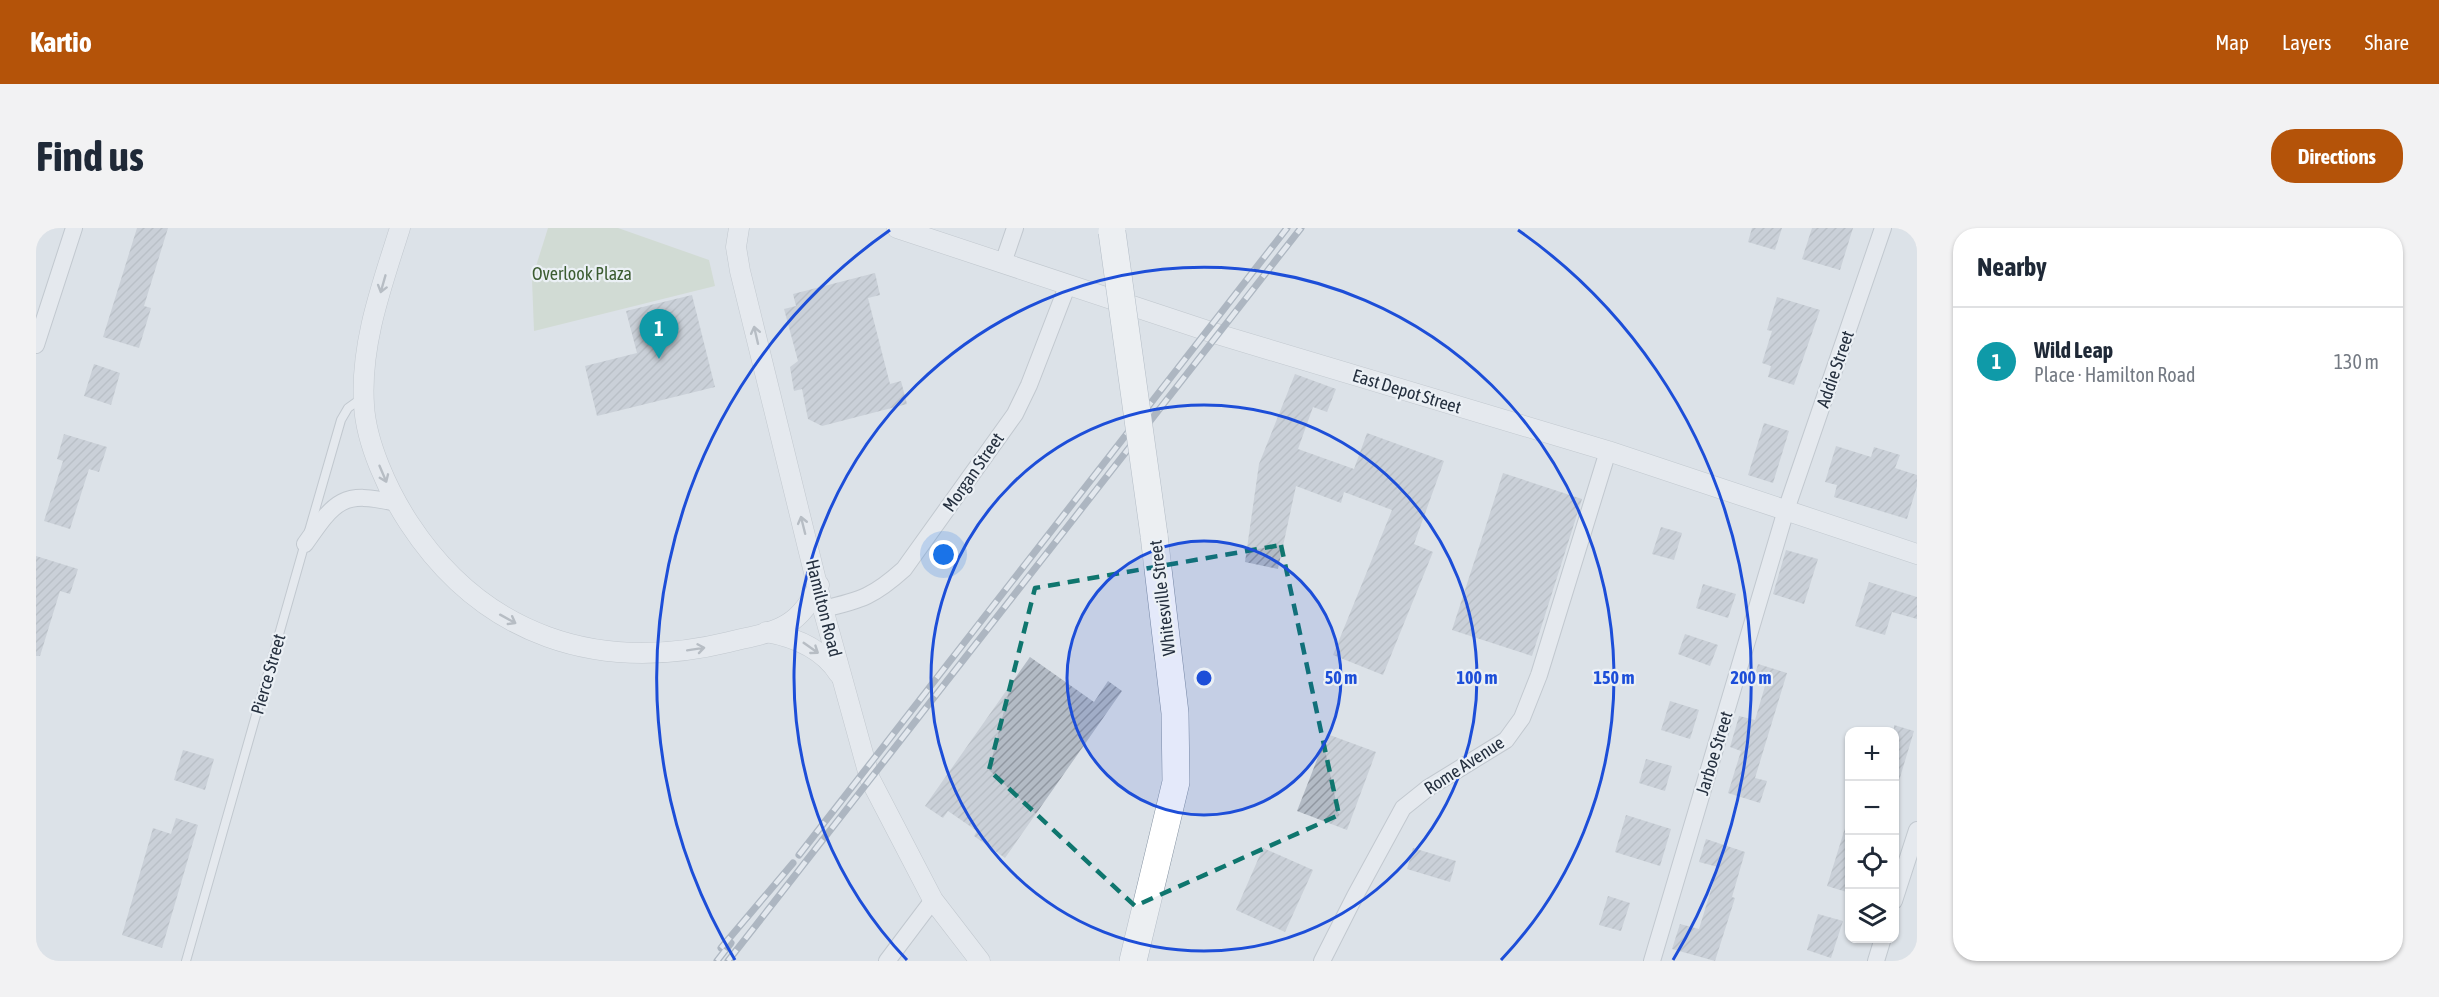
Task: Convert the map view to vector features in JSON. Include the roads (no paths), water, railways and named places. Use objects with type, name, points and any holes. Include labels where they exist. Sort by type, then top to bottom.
[{"type":"highway","name":"Whitesville Street","points":[[1112,230],[1154,536],[1175,713],[1176,782],[1133,961]]},
{"type":"highway","points":[[1144,915],[1146,961]]},
{"type":"street","points":[[36,345],[41,315],[74,228]]},
{"type":"street","points":[[400,228],[372,323],[364,377],[368,428],[379,464],[396,504],[426,548],[459,585],[489,608],[517,624],[564,643],[620,653],[655,654],[716,645],[788,625],[809,605],[819,585]]},
{"type":"street","name":"Hamilton Road","points":[[738,228],[736,247],[776,419],[819,585],[823,609],[870,779],[933,900],[980,961]]},
{"type":"street","name":"East Depot Street","points":[[897,228],[1228,337],[1608,451],[1917,554]]},
{"type":"street","points":[[1004,263],[1015,228]]},
{"type":"street","name":"Addie Street","points":[[1786,510],[1883,228]]},
{"type":"street","name":"Morgan Street","points":[[823,609],[861,600],[885,586],[904,569],[1015,414],[1029,385],[1068,284]]},
{"type":"street","name":"Rome Avenue","points":[[1322,961],[1354,896],[1403,808],[1428,788],[1506,740],[1522,718],[1539,675],[1608,451]]},
{"type":"street","points":[[305,544],[328,513],[345,500],[364,496],[396,504]]},
{"type":"street","name":"Jarboe Street","points":[[1652,961],[1786,510]]},
{"type":"street","points":[[766,632],[783,635],[804,643],[834,666],[844,683]]},
{"type":"street","points":[[1898,889],[1917,830]]},
{"type":"street","points":[[887,961],[933,900]]},
{"type":"street","points":[[1876,961],[1882,943]]},
{"type":"lane","name":"Pierce Street","points":[[186,961],[341,420],[348,408],[364,397]]},
{"type":"railway","points":[[799,855],[1287,228]]},
{"type":"railway","points":[[728,961],[1301,228]]},
{"type":"railway","points":[[721,948],[793,863]]},
{"type":"railway","points":[[717,961],[731,943]]},
{"type":"place","name":"Wild Leap","points":[[659,359]]},
{"type":"park label","name":"Overlook Plaza","points":[[582,273]]}]
